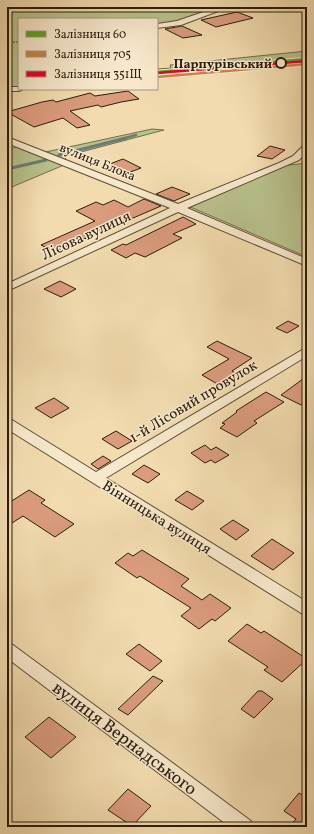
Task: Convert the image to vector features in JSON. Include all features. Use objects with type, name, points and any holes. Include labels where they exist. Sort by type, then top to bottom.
[{"type":"street","points":[[158,26],[178,23],[225,7]]},
{"type":"street","points":[[7,89],[18,89]]},
{"type":"street","name":"вулиця Блока","points":[[7,140],[48,155],[178,208],[307,263]]},
{"type":"street","points":[[7,150],[20,146]]},
{"type":"street","name":"Лісова вулиця","points":[[7,288],[178,208],[282,165],[296,158],[307,147]]},
{"type":"street","name":"1-й Лісовий провулок","points":[[96,479],[307,351]]},
{"type":"street","name":"Вінницька вулиця","points":[[7,424],[307,609]]},
{"type":"street","name":"вулиця Вернадського","points":[[7,649],[244,827]]},
{"type":"path","points":[[7,42],[18,42]]},
{"type":"path","points":[[284,65],[307,63]]},
{"type":"green space","points":[[7,7],[225,7],[178,23],[158,26],[158,18],[18,18],[18,89],[7,89]]},
{"type":"green space","points":[[307,51],[307,63],[158,76],[158,69],[171,68],[170,65]]},
{"type":"green space","points":[[152,129],[164,130],[66,156],[64,165],[7,189],[7,150],[20,146],[41,153]]},
{"type":"green space","points":[[307,163],[307,257],[188,206],[281,166]]},
{"type":"building","points":[[237,12],[253,18],[216,27],[201,20]]},
{"type":"building","points":[[182,26],[202,35],[183,38],[165,29]]},
{"type":"building","points":[[128,91],[139,99],[101,107],[98,105],[70,111],[90,125],[77,128],[63,118],[34,127],[7,112],[42,102],[53,100],[56,102],[90,93],[95,96]]},
{"type":"building","points":[[270,146],[285,150],[272,159],[257,156]]},
{"type":"building","points":[[123,159],[141,168],[125,174],[107,165]]},
{"type":"building","points":[[172,187],[190,194],[174,201],[156,194]]},
{"type":"building","points":[[144,199],[161,206],[61,249],[53,251],[41,245],[95,221],[76,211],[96,202],[103,205],[114,200],[128,207]]},
{"type":"building","points":[[183,217],[196,224],[173,234],[182,238],[145,257],[135,253],[126,258],[111,250],[123,244],[126,245]]},
{"type":"building","points":[[60,281],[76,289],[61,297],[44,289]]},
{"type":"building","points":[[288,321],[299,326],[287,333],[276,328]]},
{"type":"building","points":[[217,341],[252,358],[232,371],[237,374],[219,385],[202,375],[229,359],[207,347]]},
{"type":"building","points":[[307,376],[307,400],[301,405],[281,395]]},
{"type":"building","points":[[266,392],[284,402],[254,421],[257,423],[237,437],[220,428],[225,424],[222,423],[237,412],[236,411]]},
{"type":"building","points":[[54,398],[69,408],[51,418],[35,408]]},
{"type":"building","points":[[116,431],[132,441],[118,449],[102,439]]},
{"type":"building","points":[[205,445],[211,450],[216,447],[229,455],[215,463],[211,460],[205,463],[191,453]]},
{"type":"building","points":[[103,456],[111,461],[98,469],[91,464]]},
{"type":"building","points":[[144,465],[160,474],[148,483],[132,474]]},
{"type":"building","points":[[29,490],[45,500],[41,503],[74,524],[55,537],[23,516],[12,523],[7,519],[7,504]]},
{"type":"building","points":[[187,491],[204,501],[192,510],[175,500]]},
{"type":"building","points":[[233,520],[249,530],[236,540],[220,529]]},
{"type":"building","points":[[272,539],[294,553],[273,570],[251,556]]},
{"type":"building","points":[[142,550],[189,579],[181,586],[202,600],[210,594],[231,608],[215,621],[212,619],[199,629],[181,616],[191,608],[140,576],[137,578],[115,563],[128,553],[133,556]]},
{"type":"building","points":[[247,624],[261,633],[264,631],[307,659],[282,682],[264,670],[268,667],[228,641]]},
{"type":"building","points":[[139,644],[162,661],[150,671],[126,654]]},
{"type":"building","points":[[153,676],[163,681],[128,715],[118,709]]},
{"type":"building","points":[[258,691],[262,691],[273,699],[254,718],[241,709]]},
{"type":"building","points":[[49,717],[76,737],[51,758],[25,737]]},
{"type":"building","points":[[128,789],[151,806],[132,826],[108,810]]},
{"type":"building","points":[[299,793],[307,798],[307,827],[289,827],[296,819],[284,811]]},
{"type":"waterway","points":[[122,139],[136,135]]},
{"type":"waterway","points":[[59,155],[126,138]]},
{"type":"waterway","points":[[7,169],[46,160]]},
{"type":"rail line","name":"60","points":[[158,72],[307,59]]},
{"type":"rail line","name":"351Щ","points":[[158,73],[307,61]]},
{"type":"rail line","name":"705","points":[[158,77],[307,64]]},
{"type":"place","name":"Парпурівський","points":[[281,63]]}]
